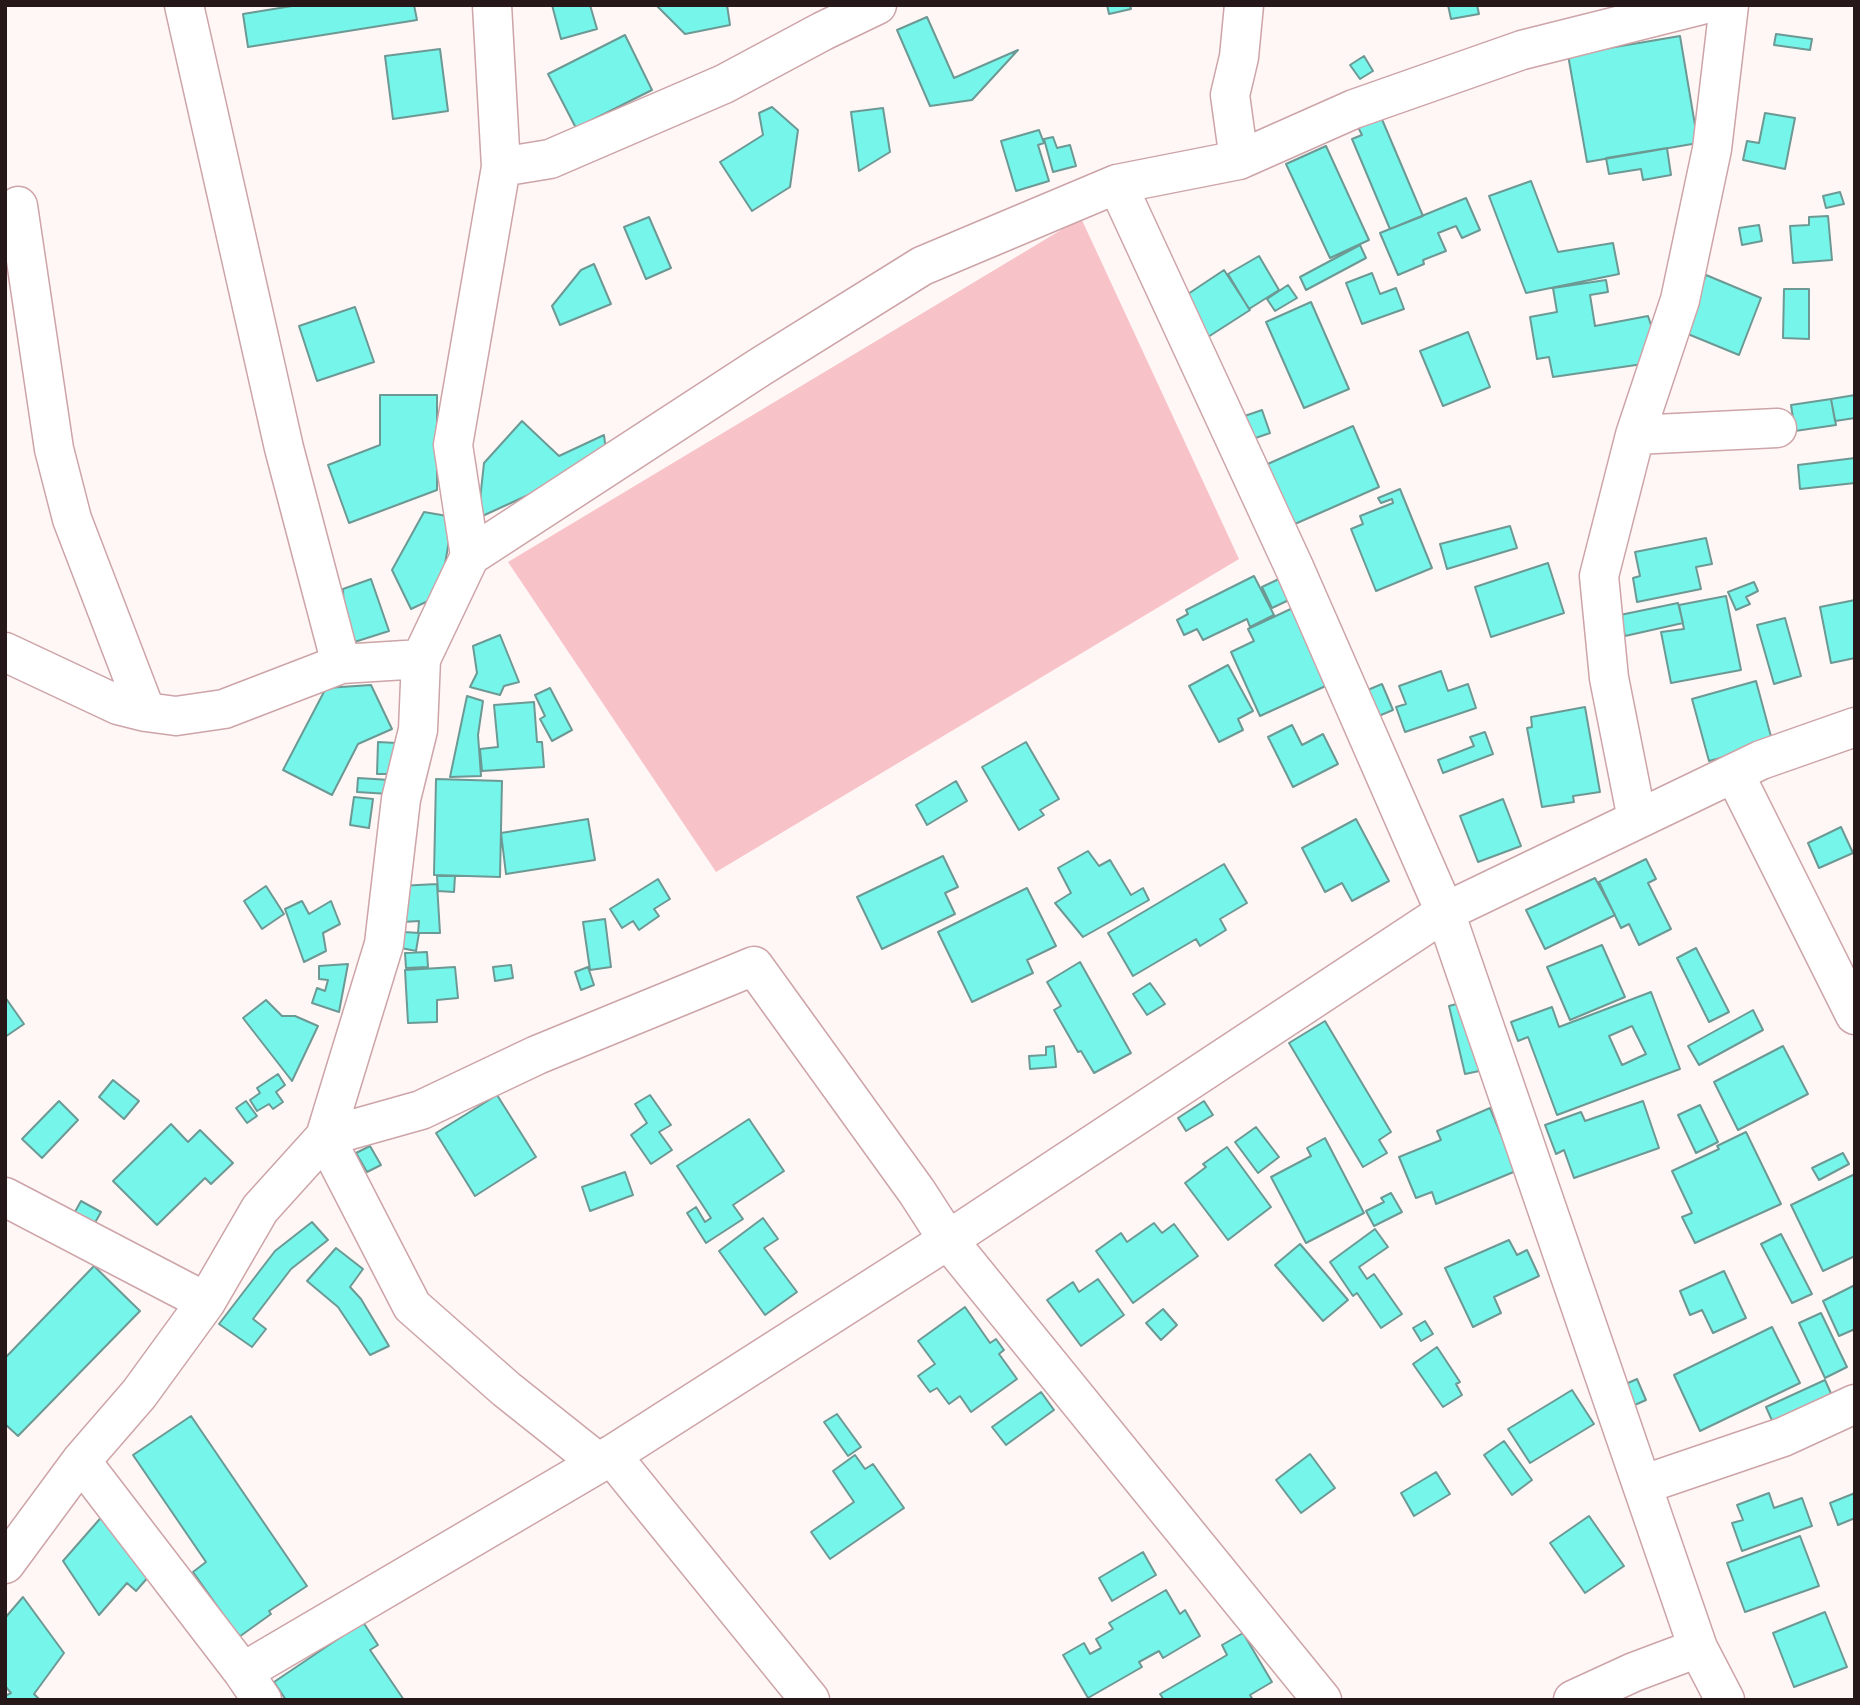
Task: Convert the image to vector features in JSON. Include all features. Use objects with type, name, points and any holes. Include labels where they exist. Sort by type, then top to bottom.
[{"type":"street","points":[[184,5],[285,448],[341,664]]},
{"type":"street","points":[[470,556],[453,445],[501,167],[492,5]]},
{"type":"street","points":[[501,167],[550,159],[699,95],[877,5]]},
{"type":"street","points":[[1239,160],[1230,95],[1239,57],[1244,5]]},
{"type":"street","points":[[5,1564],[81,1461],[139,1394],[206,1302],[260,1209],[325,1137],[384,944],[401,799],[418,730],[421,659],[470,556],[922,266],[1117,184],[1239,160],[1354,109],[1522,50],[1701,5]]},
{"type":"street","points":[[1637,819],[1609,678],[1599,576],[1634,435],[1683,287],[1712,149],[1729,5]]},
{"type":"street","points":[[1117,184],[1288,555],[1445,912],[1698,1648],[1725,1700]]},
{"type":"street","points":[[18,206],[54,449],[69,508],[146,712]]},
{"type":"street","points":[[1634,435],[1777,428]]},
{"type":"street","points":[[5,652],[118,705],[176,716],[224,709],[341,664],[421,659]]},
{"type":"street","points":[[81,1461],[252,1686],[947,1240],[1445,912],[1760,761],[1855,727]]},
{"type":"street","points":[[1734,773],[1855,1015]]},
{"type":"street","points":[[325,1137],[422,1110],[549,1050],[754,966],[917,1192],[947,1240],[1322,1700]]},
{"type":"street","points":[[325,1137],[412,1306],[506,1389],[605,1459],[810,1700]]},
{"type":"street","points":[[5,1197],[206,1302]]},
{"type":"street","points":[[1642,1485],[1783,1437],[1855,1404]]},
{"type":"street","points":[[1573,1700],[1634,1672],[1698,1648]]},
{"type":"shaded area","points":[[1081,218],[1239,559],[716,872],[508,562]]},
{"type":"building","points":[[298,5],[414,5],[417,20],[248,47],[243,14]]},
{"type":"building","points":[[552,5],[590,5],[597,29],[561,39]]},
{"type":"building","points":[[656,5],[727,5],[730,25],[685,34]]},
{"type":"building","points":[[1107,5],[1130,5],[1131,9],[1109,14]]},
{"type":"building","points":[[1448,5],[1477,5],[1479,14],[1451,19]]},
{"type":"building","points":[[927,17],[954,78],[1018,50],[972,100],[930,106],[897,30]]},
{"type":"building","points":[[1776,34],[1812,39],[1810,50],[1774,45]]},
{"type":"building","points":[[625,35],[652,90],[576,128],[548,74]]},
{"type":"building","points":[[1680,36],[1698,143],[1587,162],[1568,55]]},
{"type":"building","points":[[440,49],[448,111],[393,119],[385,56]]},
{"type":"building","points":[[1364,56],[1373,71],[1360,79],[1350,65]]},
{"type":"building","points":[[772,107],[798,130],[790,187],[752,211],[720,162],[763,135],[759,113]]},
{"type":"building","points":[[883,108],[890,152],[859,171],[851,112]]},
{"type":"building","points":[[1765,113],[1795,118],[1785,169],[1743,160],[1747,141],[1759,143]]},
{"type":"building","points":[[1381,117],[1423,216],[1390,229],[1352,139],[1362,135],[1358,127]]},
{"type":"building","points":[[1039,130],[1044,143],[1038,145],[1049,181],[1016,191],[1001,141]]},
{"type":"building","points":[[1053,137],[1057,148],[1070,145],[1076,166],[1053,172],[1044,139]]},
{"type":"building","points":[[1326,146],[1369,240],[1330,258],[1286,164]]},
{"type":"building","points":[[1667,148],[1671,175],[1643,180],[1641,169],[1609,174],[1606,158]]},
{"type":"building","points":[[1531,181],[1558,252],[1613,243],[1619,274],[1526,293],[1489,196]]},
{"type":"building","points":[[1840,192],[1844,204],[1826,208],[1823,196]]},
{"type":"building","points":[[1466,198],[1480,230],[1462,238],[1456,226],[1438,233],[1446,251],[1423,260],[1424,264],[1398,275],[1380,233]]},
{"type":"building","points":[[1828,216],[1832,260],[1793,263],[1790,226],[1809,225],[1809,217]]},
{"type":"building","points":[[649,217],[671,268],[646,279],[624,227]]},
{"type":"building","points":[[1759,225],[1762,241],[1742,245],[1739,228]]},
{"type":"building","points":[[1360,245],[1366,258],[1306,290],[1300,277]]},
{"type":"building","points":[[1259,256],[1279,290],[1249,309],[1228,274]]},
{"type":"building","points":[[594,264],[611,304],[560,325],[552,306],[581,270]]},
{"type":"building","points":[[1224,270],[1250,310],[1208,337],[1179,300]]},
{"type":"building","points":[[1372,273],[1380,294],[1396,288],[1404,309],[1362,324],[1346,283]]},
{"type":"building","points":[[1706,275],[1761,298],[1739,355],[1683,332]]},
{"type":"building","points":[[1606,280],[1608,292],[1590,295],[1595,326],[1648,316],[1652,328],[1643,364],[1553,377],[1549,357],[1537,359],[1530,317],[1557,312],[1553,288]]},
{"type":"building","points":[[1288,285],[1297,298],[1275,311],[1267,299]]},
{"type":"building","points":[[1784,289],[1809,289],[1809,339],[1783,338]]},
{"type":"building","points":[[1311,302],[1349,389],[1304,408],[1266,322]]},
{"type":"building","points":[[355,307],[374,362],[317,381],[299,326]]},
{"type":"building","points":[[1468,332],[1490,387],[1443,406],[1420,351]]},
{"type":"building","points":[[380,395],[437,395],[437,490],[349,523],[328,465],[380,445]]},
{"type":"building","points":[[1855,395],[1855,418],[1835,421],[1831,399]]},
{"type":"building","points":[[1831,399],[1836,425],[1795,431],[1791,405]]},
{"type":"building","points":[[1262,410],[1270,433],[1241,443],[1233,420]]},
{"type":"building","points":[[522,421],[559,456],[604,435],[607,459],[478,518],[484,463]]},
{"type":"building","points":[[1353,426],[1379,487],[1288,527],[1261,467]]},
{"type":"building","points":[[1855,458],[1855,483],[1800,489],[1798,465]]},
{"type":"building","points":[[1400,489],[1432,568],[1376,591],[1351,529],[1363,524],[1360,516],[1393,503],[1392,499],[1381,503],[1378,498]]},
{"type":"building","points":[[424,512],[453,517],[444,570],[428,601],[411,609],[392,570]]},
{"type":"building","points":[[1510,526],[1517,548],[1447,569],[1440,544]]},
{"type":"building","points":[[1706,538],[1712,564],[1696,567],[1701,589],[1637,602],[1633,578],[1640,576],[1635,552]]},
{"type":"building","points":[[1548,563],[1564,613],[1491,637],[1475,587]]},
{"type":"building","points":[[1254,576],[1274,615],[1250,627],[1247,619],[1203,640],[1197,629],[1184,635],[1177,620],[1188,614],[1186,610]]},
{"type":"building","points":[[1281,578],[1291,599],[1272,608],[1262,587]]},
{"type":"building","points":[[371,579],[389,631],[345,645],[343,589]]},
{"type":"building","points":[[1754,582],[1758,591],[1746,597],[1750,604],[1736,610],[1728,592]]},
{"type":"building","points":[[1726,596],[1741,670],[1671,683],[1661,632],[1684,629],[1679,605]]},
{"type":"building","points":[[1855,600],[1855,658],[1831,663],[1820,607]]},
{"type":"building","points":[[1678,603],[1683,623],[1625,636],[1620,615]]},
{"type":"building","points":[[1295,607],[1330,684],[1260,716],[1231,652],[1254,641],[1248,629]]},
{"type":"building","points":[[1785,618],[1801,676],[1774,684],[1757,625]]},
{"type":"building","points":[[500,635],[519,682],[504,686],[500,695],[470,687],[477,673],[473,646]]},
{"type":"building","points":[[1228,665],[1253,711],[1238,719],[1243,730],[1219,742],[1189,686]]},
{"type":"building","points":[[1441,671],[1448,691],[1468,684],[1476,708],[1405,732],[1396,707],[1406,704],[1399,686]]},
{"type":"building","points":[[1756,681],[1773,744],[1709,761],[1692,699]]},
{"type":"building","points":[[1382,684],[1393,710],[1369,720],[1358,694]]},
{"type":"building","points":[[371,685],[392,729],[358,744],[332,795],[283,770],[326,688]]},
{"type":"building","points":[[550,688],[572,730],[552,741],[540,719],[545,716],[535,695]]},
{"type":"building","points":[[467,696],[483,701],[478,735],[481,776],[450,777]]},
{"type":"building","points":[[534,702],[537,742],[542,742],[544,767],[482,771],[480,749],[498,747],[494,705]]},
{"type":"building","points":[[1585,707],[1600,792],[1573,796],[1574,802],[1542,807],[1527,728],[1532,727],[1531,717]]},
{"type":"building","points":[[1292,725],[1302,745],[1323,734],[1338,764],[1293,787],[1268,737]]},
{"type":"building","points":[[1485,732],[1493,754],[1443,773],[1438,760],[1474,746],[1470,737]]},
{"type":"building","points":[[378,742],[397,743],[390,774],[377,774]]},
{"type":"building","points":[[1026,742],[1059,799],[1040,810],[1044,815],[1019,830],[982,767]]},
{"type":"building","points":[[358,778],[390,780],[389,794],[357,792]]},
{"type":"building","points":[[436,779],[502,781],[500,877],[434,875]]},
{"type":"building","points":[[956,781],[967,801],[927,825],[916,805]]},
{"type":"building","points":[[354,797],[373,799],[369,828],[350,825]]},
{"type":"building","points":[[1503,799],[1521,846],[1478,862],[1460,816]]},
{"type":"building","points":[[588,819],[595,860],[506,874],[501,833]]},
{"type":"building","points":[[1356,819],[1389,881],[1352,901],[1342,883],[1325,892],[1302,848]]},
{"type":"building","points":[[1841,827],[1853,853],[1819,868],[1808,843]]},
{"type":"building","points":[[1088,851],[1099,866],[1110,860],[1131,895],[1143,888],[1149,900],[1083,937],[1055,903],[1071,893],[1058,868]]},
{"type":"building","points":[[943,856],[958,887],[945,893],[955,914],[882,949],[857,897]]},
{"type":"building","points":[[1646,859],[1656,879],[1648,883],[1671,929],[1639,945],[1629,924],[1621,928],[1599,882]]},
{"type":"building","points":[[1224,864],[1247,903],[1220,919],[1226,930],[1200,946],[1196,939],[1133,976],[1108,933]]},
{"type":"building","points":[[437,876],[455,876],[454,892],[438,891]]},
{"type":"building","points":[[1595,878],[1615,915],[1545,949],[1526,910]]},
{"type":"building","points":[[658,879],[670,899],[654,909],[659,916],[639,930],[633,921],[622,928],[610,909]]},
{"type":"building","points":[[437,884],[440,933],[418,933],[419,921],[402,922],[399,886]]},
{"type":"building","points":[[266,886],[284,914],[262,929],[244,901]]},
{"type":"building","points":[[1027,888],[1056,946],[1027,960],[1033,973],[972,1002],[938,932]]},
{"type":"building","points":[[302,901],[309,914],[331,901],[340,924],[323,933],[326,951],[304,962],[285,909]]},
{"type":"building","points":[[605,919],[611,967],[590,970],[583,922]]},
{"type":"building","points":[[404,932],[419,933],[416,951],[401,948]]},
{"type":"building","points":[[1602,945],[1625,997],[1570,1020],[1547,967]]},
{"type":"building","points":[[1696,948],[1729,1012],[1709,1022],[1677,958]]},
{"type":"building","points":[[427,952],[428,967],[406,968],[405,953]]},
{"type":"building","points":[[1080,962],[1131,1053],[1094,1073],[1081,1051],[1078,1052],[1054,1010],[1061,1006],[1047,982]]},
{"type":"building","points":[[348,964],[339,1012],[312,1003],[317,988],[325,991],[328,980],[319,979],[319,966]]},
{"type":"building","points":[[511,965],[513,978],[495,981],[493,967]]},
{"type":"building","points":[[455,967],[458,998],[437,1000],[437,1022],[408,1023],[405,970]]},
{"type":"building","points":[[588,967],[594,985],[581,990],[575,972]]},
{"type":"building","points":[[1150,983],[1165,1004],[1147,1015],[1133,994]]},
{"type":"building","points":[[1651,992],[1680,1069],[1557,1115],[1528,1037],[1518,1041],[1511,1022],[1552,1007],[1559,1027]],"holes":[[[1632,1026],[1646,1054],[1622,1065],[1609,1036]]]},
{"type":"building","points":[[5,997],[24,1024],[5,1037]]},
{"type":"building","points":[[266,1000],[282,1016],[295,1016],[318,1026],[292,1081],[243,1018]]},
{"type":"building","points":[[1468,1001],[1484,1070],[1465,1074],[1449,1006]]},
{"type":"building","points":[[1753,1010],[1763,1030],[1699,1065],[1688,1046]]},
{"type":"building","points":[[1325,1021],[1391,1132],[1379,1140],[1387,1153],[1363,1167],[1289,1043]]},
{"type":"building","points":[[1054,1046],[1056,1067],[1030,1069],[1029,1056],[1046,1055],[1046,1047]]},
{"type":"building","points":[[1783,1046],[1808,1094],[1738,1130],[1714,1082]]},
{"type":"building","points":[[278,1074],[285,1085],[276,1092],[283,1102],[273,1109],[269,1104],[257,1111],[250,1100],[260,1093],[257,1088]]},
{"type":"building","points":[[113,1080],[139,1101],[124,1119],[99,1097]]},
{"type":"building","points":[[497,1095],[536,1157],[475,1196],[436,1133]]},
{"type":"building","points":[[650,1095],[671,1125],[659,1132],[672,1150],[651,1164],[631,1135],[647,1123],[635,1104]]},
{"type":"building","points":[[59,1101],[78,1120],[42,1158],[22,1139]]},
{"type":"building","points":[[246,1101],[257,1116],[247,1123],[236,1108]]},
{"type":"building","points":[[1204,1101],[1213,1115],[1186,1131],[1178,1118]]},
{"type":"building","points":[[1643,1101],[1659,1148],[1574,1178],[1564,1150],[1556,1154],[1545,1125],[1581,1112],[1585,1121]]},
{"type":"building","points":[[1700,1105],[1718,1142],[1696,1153],[1678,1115]]},
{"type":"building","points":[[1490,1108],[1516,1171],[1436,1204],[1432,1192],[1416,1198],[1399,1157],[1441,1140],[1437,1131]]},
{"type":"building","points":[[749,1119],[784,1171],[733,1205],[743,1219],[706,1243],[687,1213],[696,1207],[705,1222],[711,1218],[677,1166]]},
{"type":"building","points":[[171,1124],[188,1142],[200,1130],[233,1163],[211,1184],[205,1178],[157,1225],[113,1181]]},
{"type":"building","points":[[1256,1127],[1279,1157],[1258,1173],[1235,1142]]},
{"type":"building","points":[[1746,1132],[1781,1204],[1695,1243],[1682,1217],[1692,1213],[1672,1171],[1719,1149],[1717,1146]]},
{"type":"building","points":[[1325,1138],[1364,1213],[1306,1243],[1271,1177],[1311,1156],[1307,1148]]},
{"type":"building","points":[[370,1146],[381,1165],[367,1172],[356,1153]]},
{"type":"building","points":[[1227,1147],[1271,1207],[1228,1240],[1185,1183],[1206,1167],[1203,1164]]},
{"type":"building","points":[[1843,1153],[1849,1164],[1819,1180],[1812,1168]]},
{"type":"building","points":[[625,1172],[633,1195],[590,1211],[582,1187]]},
{"type":"building","points":[[1855,1174],[1855,1256],[1823,1271],[1791,1205]]},
{"type":"building","points":[[1391,1193],[1402,1212],[1374,1226],[1366,1211],[1384,1202],[1381,1198]]},
{"type":"building","points":[[81,1201],[101,1212],[91,1230],[71,1219]]},
{"type":"building","points":[[763,1218],[778,1239],[764,1248],[797,1292],[765,1315],[719,1251]]},
{"type":"building","points":[[312,1222],[328,1240],[291,1269],[253,1319],[266,1329],[252,1347],[219,1324],[275,1251]]},
{"type":"building","points":[[1154,1223],[1162,1233],[1174,1224],[1198,1256],[1133,1303],[1096,1251],[1121,1233],[1127,1242]]},
{"type":"building","points":[[1375,1229],[1388,1247],[1359,1267],[1367,1279],[1374,1274],[1402,1314],[1381,1328],[1357,1293],[1353,1296],[1330,1262]]},
{"type":"building","points":[[1781,1234],[1812,1294],[1792,1303],[1761,1244]]},
{"type":"building","points":[[1509,1240],[1517,1255],[1527,1250],[1539,1276],[1494,1297],[1501,1313],[1473,1327],[1445,1268]]},
{"type":"building","points":[[1300,1244],[1348,1300],[1323,1321],[1275,1265]]},
{"type":"building","points":[[336,1248],[363,1269],[350,1287],[361,1299],[389,1346],[370,1355],[338,1307],[307,1281]]},
{"type":"building","points":[[94,1266],[140,1311],[18,1436],[5,1424],[5,1354],[7,1356]]},
{"type":"building","points":[[1724,1271],[1746,1318],[1713,1333],[1702,1310],[1690,1315],[1680,1291]]},
{"type":"building","points":[[1098,1279],[1124,1315],[1081,1346],[1047,1300],[1073,1282],[1079,1292]]},
{"type":"building","points":[[1855,1285],[1855,1329],[1839,1336],[1823,1301]]},
{"type":"building","points":[[965,1307],[990,1343],[996,1339],[1004,1350],[999,1354],[1017,1379],[971,1412],[960,1396],[949,1404],[937,1388],[930,1392],[918,1376],[935,1364],[918,1341]]},
{"type":"building","points":[[1163,1309],[1177,1325],[1161,1340],[1146,1323]]},
{"type":"building","points":[[1821,1313],[1847,1367],[1825,1378],[1799,1323]]},
{"type":"building","points":[[1425,1321],[1433,1334],[1421,1341],[1413,1328]]},
{"type":"building","points":[[1772,1327],[1800,1383],[1700,1431],[1674,1375]]},
{"type":"building","points":[[1437,1347],[1460,1382],[1456,1384],[1462,1395],[1443,1407],[1413,1364]]},
{"type":"building","points":[[1637,1379],[1646,1400],[1628,1408],[1619,1387]]},
{"type":"building","points":[[1825,1380],[1833,1398],[1774,1425],[1766,1407]]},
{"type":"building","points":[[1572,1390],[1594,1424],[1530,1463],[1508,1429]]},
{"type":"building","points":[[1041,1392],[1054,1410],[1006,1445],[992,1427]]},
{"type":"building","points":[[837,1414],[861,1447],[848,1456],[824,1422]]},
{"type":"building","points":[[191,1416],[307,1586],[269,1611],[271,1614],[239,1637],[193,1572],[206,1562],[133,1455]]},
{"type":"building","points":[[1504,1441],[1532,1480],[1512,1495],[1484,1455]]},
{"type":"building","points":[[1310,1454],[1335,1488],[1301,1513],[1276,1480]]},
{"type":"building","points":[[855,1455],[865,1469],[873,1464],[904,1508],[830,1559],[811,1532],[854,1502],[833,1471]]},
{"type":"building","points":[[1436,1472],[1450,1494],[1414,1516],[1401,1493]]},
{"type":"building","points":[[1769,1493],[1774,1508],[1802,1498],[1812,1526],[1742,1551],[1732,1523],[1743,1520],[1737,1505]]},
{"type":"building","points":[[1855,1493],[1855,1518],[1838,1525],[1830,1503]]},
{"type":"building","points":[[105,1513],[150,1575],[136,1591],[127,1583],[99,1615],[63,1561]]},
{"type":"building","points":[[1589,1516],[1624,1566],[1585,1593],[1550,1543]]},
{"type":"building","points":[[1800,1536],[1819,1586],[1745,1612],[1727,1563]]},
{"type":"building","points":[[1143,1552],[1156,1575],[1112,1601],[1099,1578]]},
{"type":"building","points":[[1166,1590],[1180,1614],[1185,1610],[1200,1636],[1163,1658],[1159,1651],[1139,1662],[1142,1667],[1088,1698],[1063,1655],[1084,1643],[1090,1654],[1101,1648],[1096,1639],[1113,1629],[1109,1623]]},
{"type":"building","points":[[23,1597],[64,1653],[34,1694],[40,1700],[5,1700],[5,1696],[11,1693],[5,1686],[5,1618]]},
{"type":"building","points":[[1825,1612],[1847,1667],[1794,1687],[1773,1633]]},
{"type":"building","points":[[363,1622],[378,1645],[370,1650],[404,1700],[286,1700],[274,1682]]},
{"type":"building","points":[[1243,1633],[1272,1682],[1250,1695],[1253,1700],[1164,1700],[1160,1694],[1227,1655],[1222,1645]]}]
